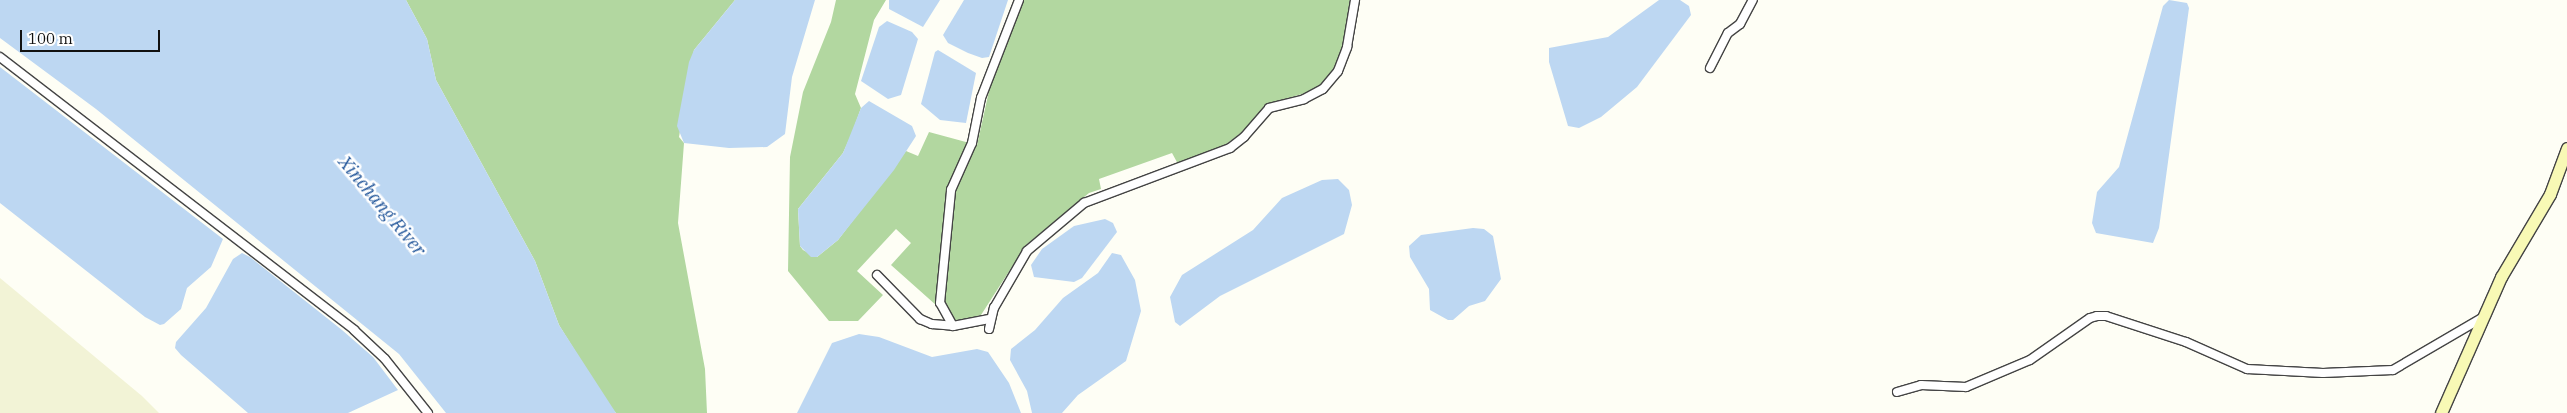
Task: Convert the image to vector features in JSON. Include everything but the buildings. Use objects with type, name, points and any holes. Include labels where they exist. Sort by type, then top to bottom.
[{"type":"street","points":[[953,326],[940,303],[951,190],[972,143],[981,98],[1019,0]]},
{"type":"street","points":[[988,329],[990,319],[1027,251],[1084,203],[1230,148],[1244,137],[1269,108],[1312,96],[1323,89],[1338,71],[1347,47],[1355,0]]},
{"type":"street","points":[[1710,68],[1728,33],[1740,24],[1753,0]]},
{"type":"street","points":[[0,57],[354,330],[386,359],[428,413]]},
{"type":"street","points":[[2441,413],[2509,261],[2550,194],[2567,148]]},
{"type":"street","points":[[877,275],[920,318],[941,327],[990,319]]},
{"type":"street","points":[[1897,392],[1921,385],[1966,387],[2030,360],[2090,318],[2097,316],[2106,316],[2186,342],[2247,369],[2324,373],[2393,370],[2484,317]]},
{"type":"green space","points":[[406,0],[735,0],[694,50],[679,137],[684,143],[678,223],[705,369],[707,413],[616,413],[608,404],[559,325],[535,261],[436,80],[427,39]]},
{"type":"green space","points":[[836,0],[886,0],[874,20],[855,94],[861,108],[852,133],[843,153],[798,209],[800,246],[803,250],[817,257],[838,240],[906,151],[918,156],[929,132],[977,145],[993,73],[1022,0],[1352,0],[1348,31],[1337,64],[1324,82],[1309,92],[1271,103],[1241,133],[1225,145],[1178,164],[1172,153],[1099,179],[1101,189],[1089,193],[1026,245],[981,315],[955,322],[891,265],[911,243],[896,229],[857,271],[883,295],[858,321],[829,321],[788,271],[790,157],[803,92],[831,22]]},
{"type":"green space","points":[[0,278],[142,396],[159,413],[0,413]]},
{"type":"water","name":"Xinchang River","points":[[0,0],[406,0],[427,39],[436,80],[535,261],[559,325],[616,413],[446,413],[399,354],[96,109],[0,38]]},
{"type":"water","points":[[735,0],[815,0],[792,77],[785,134],[767,147],[729,148],[684,143],[677,126],[689,62],[694,50]]},
{"type":"water","points":[[889,0],[940,0],[923,27],[889,9]]},
{"type":"water","points":[[964,0],[1008,0],[989,57],[982,58],[968,53],[948,43],[943,35]]},
{"type":"water","points":[[1659,0],[1680,0],[1689,6],[1691,15],[1637,87],[1601,117],[1579,128],[1568,126],[1549,62],[1549,48],[1608,37]]},
{"type":"water","points":[[2169,0],[2187,3],[2189,8],[2159,228],[2153,243],[2096,233],[2092,223],[2097,192],[2119,167],[2163,6]]},
{"type":"water","points":[[887,21],[912,32],[918,39],[901,95],[888,99],[861,81],[879,27]]},
{"type":"water","points":[[938,50],[976,73],[966,123],[940,120],[921,104],[935,52]]},
{"type":"water","points":[[0,67],[223,239],[211,267],[187,288],[181,309],[164,324],[160,325],[145,317],[0,203]]},
{"type":"water","points":[[869,101],[912,126],[916,136],[894,170],[838,240],[817,257],[811,257],[800,246],[798,209],[843,153],[861,108]]},
{"type":"water","points":[[1338,179],[1349,190],[1352,205],[1344,234],[1220,296],[1180,326],[1175,322],[1170,297],[1182,275],[1253,230],[1282,198],[1322,180]]},
{"type":"water","points":[[1105,219],[1113,223],[1117,232],[1082,278],[1074,282],[1034,277],[1031,265],[1042,249],[1074,226]]},
{"type":"water","points":[[1473,228],[1484,229],[1493,236],[1501,279],[1485,301],[1469,306],[1453,320],[1448,320],[1430,310],[1429,289],[1410,257],[1409,246],[1421,235]]},
{"type":"water","points":[[242,253],[250,257],[342,330],[373,357],[398,390],[348,413],[248,413],[181,355],[175,348],[176,342],[206,308],[233,259]]},
{"type":"water","points":[[1112,253],[1121,255],[1135,280],[1141,311],[1126,361],[1078,395],[1062,413],[1032,413],[1027,391],[1010,360],[1011,349],[1035,330],[1063,298],[1098,273]]},
{"type":"water","points":[[859,334],[879,337],[932,357],[977,349],[988,352],[1009,383],[1021,413],[797,413],[832,343]]}]
